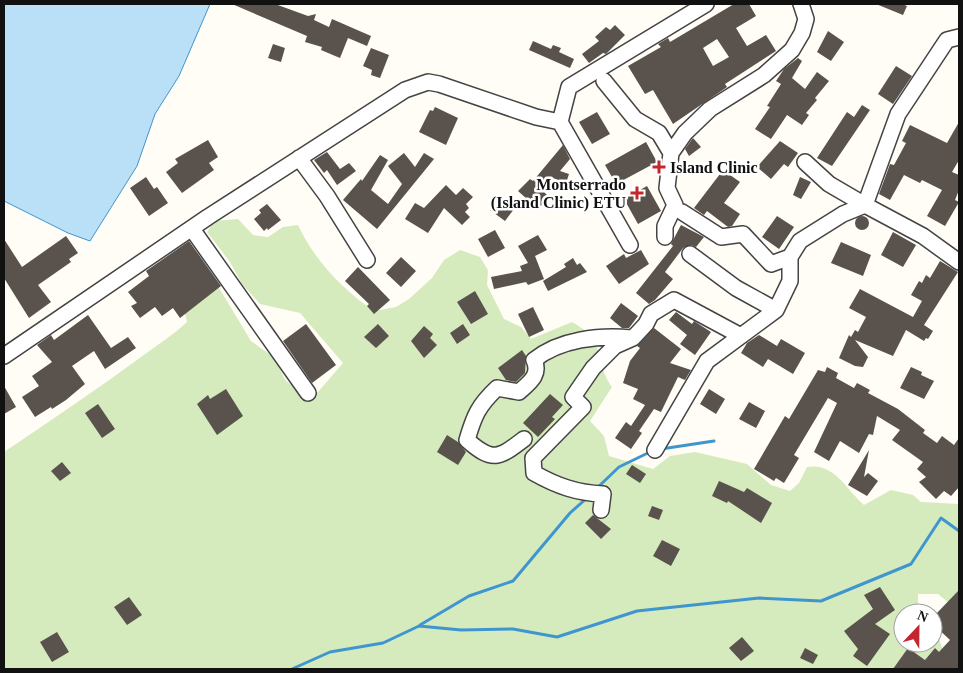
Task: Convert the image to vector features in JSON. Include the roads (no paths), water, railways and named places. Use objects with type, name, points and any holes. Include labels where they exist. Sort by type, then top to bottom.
[{"type":"street","points":[[630,245],[560,122],[569,87],[706,4]]},
{"type":"street","points":[[665,237],[665,226],[675,205],[667,188],[671,153],[685,133],[710,109],[764,74],[792,50],[802,33],[806,19],[801,4]]},
{"type":"street","points":[[682,212],[721,237],[743,234],[771,264],[790,256],[800,241],[843,214],[865,205],[898,114],[947,40],[959,37]]},
{"type":"street","points":[[604,81],[635,119],[659,133],[671,153]]},
{"type":"street","points":[[4,356],[192,229],[397,95],[428,82],[536,117],[560,122]]},
{"type":"street","points":[[299,158],[327,196],[367,260]]},
{"type":"street","points":[[805,162],[829,184],[923,236],[959,262]]},
{"type":"street","points":[[192,229],[308,393]]},
{"type":"street","points":[[690,254],[736,288],[776,310]]},
{"type":"street","points":[[655,450],[707,361],[776,310],[790,281],[790,256]]},
{"type":"street","points":[[601,510],[603,494],[583,493],[554,485],[534,473],[533,458],[583,407],[573,397],[593,368],[615,346],[633,338],[646,324],[650,314],[674,300],[741,336]]},
{"type":"street","points":[[524,439],[504,454],[495,457],[481,452],[468,440],[474,413],[497,388],[519,392],[534,379],[537,369],[534,360],[547,349],[607,336],[633,338]]},
{"type":"water","points":[[4,4],[210,4],[179,76],[155,114],[137,166],[90,241],[68,233],[4,201]]},
{"type":"waterway","points":[[661,449],[714,441]]},
{"type":"waterway","points":[[596,489],[619,467],[652,451]]},
{"type":"waterway","points":[[420,625],[469,596],[513,581],[570,513],[588,497]]},
{"type":"waterway","points":[[292,669],[330,652],[383,643],[419,626],[461,630],[513,629],[557,637],[637,611],[759,598],[821,601],[911,564],[941,518],[959,531]]},
{"type":"place","name":"Island Clinic","points":[[659,167]]},
{"type":"place","name":"Montserrado (Island Clinic) ETU","points":[[637,193]]}]
